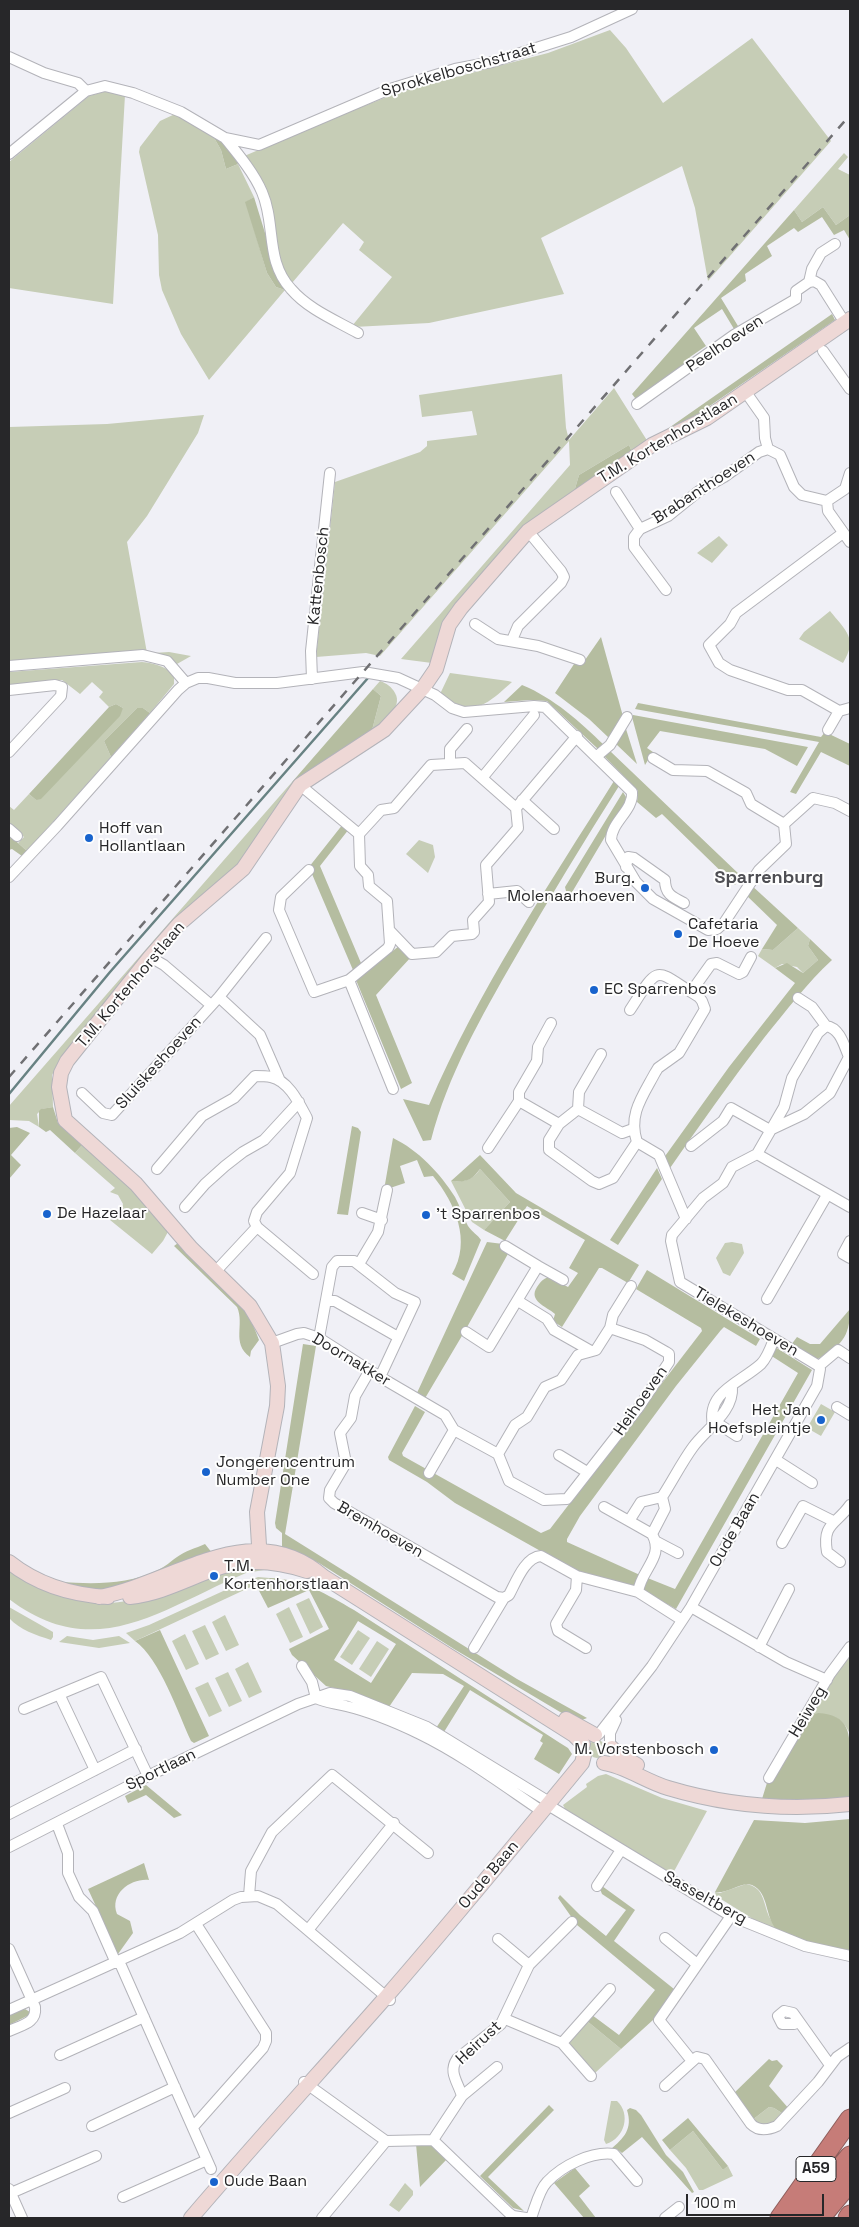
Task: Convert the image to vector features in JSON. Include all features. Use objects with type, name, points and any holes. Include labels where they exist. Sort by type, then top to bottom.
[{"type":"highway","name":"A59","points":[[780,2218],[850,2119]]},
{"type":"highway","name":"A59","points":[[799,2218],[850,2156]]},
{"type":"highway","name":"A59","points":[[820,2218],[850,2182]]},
{"type":"street","name":"Sprokkelboschstraat","points":[[238,155],[390,88],[455,69],[492,62],[571,37],[632,9]]},
{"type":"street","points":[[9,57],[44,74],[78,83],[86,91]]},
{"type":"street","points":[[9,154],[86,91],[105,86],[132,93],[181,112],[225,138],[259,145]]},
{"type":"street","points":[[225,138],[262,192],[267,211],[272,252],[277,268],[289,288],[303,301],[358,332]]},
{"type":"street","name":"Peelhoeven","points":[[637,404],[734,335],[796,299],[796,291],[809,282],[812,269],[821,253],[835,244]]},
{"type":"street","points":[[809,282],[814,281],[821,285],[848,321]]},
{"type":"street","name":"T.M. Kortenhorstlaan","points":[[254,1556],[257,1512],[277,1406],[278,1386],[272,1343],[250,1306],[191,1248],[136,1184],[71,1128],[65,1120],[59,1092],[61,1073],[67,1061],[150,957],[179,924],[243,869],[300,785],[384,730],[423,688],[436,669],[449,625],[461,608],[528,531],[652,445],[707,418],[848,321]]},
{"type":"street","points":[[822,352],[850,389]]},
{"type":"street","name":"Brabanthoeven","points":[[745,391],[764,418],[765,438],[768,449]]},
{"type":"street","name":"Brabanthoeven","points":[[666,590],[634,547],[634,537],[640,528],[668,516],[698,491],[724,478],[759,452],[768,449],[780,455],[794,487],[802,495],[827,502]]},
{"type":"street","points":[[850,473],[845,489],[827,502],[828,511],[850,542]]},
{"type":"street","name":"Kattenbosch","points":[[312,679],[311,651],[330,474]]},
{"type":"street","name":"Brabanthoeven","points":[[616,492],[640,528]]},
{"type":"street","points":[[512,640],[518,626],[561,583],[564,577],[528,531]]},
{"type":"street","points":[[839,711],[802,690],[788,690],[730,670],[719,663],[709,645],[730,624],[736,613],[842,533]]},
{"type":"street","points":[[475,624],[498,639],[512,640],[580,660]]},
{"type":"street","points":[[9,666],[143,655],[167,661],[186,683]]},
{"type":"street","points":[[9,877],[186,683],[198,678],[235,683],[277,683],[363,672],[398,678],[423,688],[452,708],[464,712],[534,706],[545,707],[577,736],[632,792],[631,802],[611,833],[614,846],[636,882],[653,899],[708,930],[717,929],[724,923],[759,870],[786,844],[784,824]]},
{"type":"street","points":[[9,690],[55,685],[62,688],[63,692],[9,752]]},
{"type":"street","points":[[828,730],[839,711],[850,708]]},
{"type":"street","points":[[482,778],[534,715]]},
{"type":"street","points":[[597,756],[610,745],[627,717]]},
{"type":"street","points":[[450,764],[450,749],[467,728]]},
{"type":"street","points":[[389,930],[412,954],[436,952],[452,936],[472,934],[474,932],[473,920],[489,902],[486,865],[518,828],[519,804],[577,736]]},
{"type":"street","points":[[653,758],[673,770],[707,771],[746,793],[751,804],[784,824]]},
{"type":"street","points":[[309,870],[281,897],[279,910],[314,992],[349,980],[388,948],[387,901],[369,886],[368,875],[360,866],[359,834],[381,810],[394,808],[431,765],[465,763],[482,778],[554,828]]},
{"type":"street","points":[[300,785],[359,834]]},
{"type":"street","points":[[784,824],[813,798],[834,802],[850,811]]},
{"type":"street","points":[[9,829],[17,836]]},
{"type":"street","points":[[626,867],[628,857],[634,858],[665,880],[665,890],[669,895],[684,903]]},
{"type":"street","points":[[488,894],[517,891],[530,902]]},
{"type":"street","name":"Sluiskeshoeven","points":[[82,1093],[103,1114],[112,1115],[219,997],[266,938]]},
{"type":"street","name":"Sluiskeshoeven","points":[[150,957],[164,964],[211,1005]]},
{"type":"street","points":[[691,992],[710,964],[717,963],[739,974],[743,972],[751,957]]},
{"type":"street","points":[[630,1010],[652,977],[658,973],[665,974],[691,992],[702,1001],[705,1009],[704,1014],[679,1053],[658,1068],[636,1109],[633,1129],[638,1142],[659,1155],[686,1219]]},
{"type":"street","points":[[349,980],[394,1089]]},
{"type":"street","points":[[219,997],[260,1035],[280,1081]]},
{"type":"street","points":[[770,1130],[804,1114],[830,1093],[850,1057],[838,1032],[826,1026],[812,1007],[798,998]]},
{"type":"street","points":[[488,1148],[518,1101],[519,1092],[537,1061],[538,1046],[552,1023]]},
{"type":"street","points":[[826,1026],[818,1033],[792,1078],[784,1106],[757,1154],[850,1207]]},
{"type":"street","points":[[601,1054],[579,1092],[578,1109],[559,1124],[549,1140],[548,1147],[592,1181],[599,1184],[613,1178],[638,1142]]},
{"type":"street","points":[[157,1168],[202,1116],[234,1098],[255,1076],[271,1077],[280,1081],[296,1096],[307,1118],[290,1173],[257,1212],[254,1221],[256,1228],[313,1274]]},
{"type":"street","points":[[518,1101],[559,1124]]},
{"type":"street","points":[[185,1207],[205,1184],[225,1166],[264,1140],[299,1102]]},
{"type":"street","points":[[691,1146],[723,1121],[731,1108],[770,1130]]},
{"type":"street","points":[[578,1109],[622,1133],[633,1129]]},
{"type":"street","name":"Tielekeshoeven","points":[[757,1154],[732,1168],[723,1183],[702,1198],[672,1235],[671,1241],[680,1282],[818,1366]]},
{"type":"street","points":[[359,1264],[378,1232],[387,1190]]},
{"type":"street","name":"Tielekeshoeven","points":[[767,1299],[827,1195]]},
{"type":"street","points":[[362,1213],[382,1220]]},
{"type":"street","points":[[216,1271],[256,1228]]},
{"type":"street","points":[[850,1241],[843,1254],[850,1258]]},
{"type":"street","points":[[506,1246],[564,1280]]},
{"type":"street","points":[[320,1338],[332,1267],[337,1261],[354,1261],[395,1293],[415,1302],[380,1377]]},
{"type":"street","points":[[466,1332],[489,1347],[538,1266]]},
{"type":"street","points":[[429,1473],[454,1430],[498,1454],[515,1425],[527,1417],[546,1388],[561,1380],[578,1355],[596,1350],[610,1328],[613,1315],[632,1286]]},
{"type":"street","points":[[327,1301],[335,1301],[398,1337]]},
{"type":"street","points":[[518,1301],[547,1319],[554,1330],[591,1351]]},
{"type":"street","name":"Heihoeven","points":[[498,1454],[509,1480],[544,1500],[567,1499],[640,1407],[669,1362],[669,1354],[666,1352],[645,1340],[610,1328]]},
{"type":"street","name":"Doornakker","points":[[272,1343],[304,1333],[320,1338],[380,1377],[445,1415],[454,1430]]},
{"type":"street","points":[[737,1436],[715,1424],[711,1414],[713,1404],[720,1395],[763,1362],[774,1339]]},
{"type":"street","points":[[818,1366],[838,1350],[850,1358]]},
{"type":"street","name":"Oude Baan","points":[[604,1740],[610,1733],[621,1708],[690,1607],[776,1460],[817,1386],[820,1369],[818,1366]]},
{"type":"street","name":"Bremhoeven","points":[[370,1370],[354,1396],[351,1418],[340,1433],[346,1463],[330,1490],[329,1498],[334,1504],[489,1593],[504,1598]]},
{"type":"street","points":[[837,1407],[850,1415]]},
{"type":"street","points":[[629,1521],[641,1502],[662,1497],[693,1447],[715,1424]]},
{"type":"street","points":[[559,1455],[587,1472]]},
{"type":"street","points":[[776,1460],[812,1483]]},
{"type":"street","points":[[638,1592],[639,1582],[658,1550],[655,1538],[666,1509],[662,1497]]},
{"type":"street","points":[[840,1562],[827,1552],[824,1539],[825,1532],[833,1521],[842,1516],[850,1505]]},
{"type":"street","points":[[782,1543],[803,1506],[833,1521]]},
{"type":"street","points":[[604,1507],[678,1553]]},
{"type":"street","points":[[9,1562],[35,1580],[48,1585],[69,1592],[117,1598],[152,1593],[254,1556],[295,1567],[324,1577],[574,1735],[589,1762],[612,1764],[641,1778],[678,1791],[740,1804],[796,1808],[850,1804]]},
{"type":"street","points":[[474,1648],[504,1598],[508,1595],[529,1561],[536,1556],[541,1556],[577,1576],[638,1592],[682,1620]]},
{"type":"street","points":[[577,1576],[576,1590],[556,1624],[558,1631],[586,1648]]},
{"type":"street","points":[[759,1647],[789,1589]]},
{"type":"street","points":[[690,1607],[759,1647],[827,1680]]},
{"type":"street","name":"Heiweg","points":[[769,1778],[827,1680],[850,1647]]},
{"type":"street","points":[[302,1666],[312,1682],[316,1698]]},
{"type":"street","points":[[483,1676],[534,1700],[604,1740],[617,1754],[651,1772],[681,1785],[740,1804]]},
{"type":"street","points":[[24,1709],[60,1696],[101,1677],[148,1776]]},
{"type":"street","name":"Sportlaan","points":[[9,1847],[148,1776],[298,1704],[330,1693],[350,1696],[427,1727],[547,1806]]},
{"type":"street","points":[[60,1696],[95,1770]]},
{"type":"street","points":[[583,1750],[588,1737],[604,1740]]},
{"type":"street","points":[[600,1763],[610,1757],[604,1740]]},
{"type":"street","points":[[9,1814],[136,1749]]},
{"type":"street","name":"Oude Baan","points":[[192,2218],[305,2082],[388,1999],[582,1762],[583,1750]]},
{"type":"street","name":"Oude Baan","points":[[547,1806],[575,1784],[589,1768],[600,1763]]},
{"type":"street","points":[[249,1896],[251,1871],[272,1832],[329,1776],[336,1776],[428,1852]]},
{"type":"street","name":"Sasseltberg","points":[[547,1806],[732,1916],[805,1946],[850,1956]]},
{"type":"street","points":[[308,1930],[394,1823]]},
{"type":"street","points":[[57,1824],[68,1853],[68,1873],[79,1897],[93,1911],[144,2017],[209,2164],[123,2197]]},
{"type":"street","points":[[597,1886],[621,1850]]},
{"type":"street","points":[[9,2010],[117,1962],[196,1924],[233,1900],[249,1896],[268,1899],[277,1904],[388,1999]]},
{"type":"street","points":[[692,2061],[658,2020],[732,1916]]},
{"type":"street","name":"Heirust","points":[[462,2096],[453,2072],[453,2066],[457,2059],[505,2019],[529,1965],[572,1922]]},
{"type":"street","points":[[193,2126],[263,2048],[266,2041],[266,2034],[196,1924]]},
{"type":"street","points":[[665,1938],[697,1964]]},
{"type":"street","points":[[498,1939],[529,1965]]},
{"type":"street","points":[[9,1949],[35,2006],[35,2017],[9,2031]]},
{"type":"street","points":[[562,2043],[610,1990]]},
{"type":"street","points":[[60,2055],[144,2017]]},
{"type":"street","name":"Heirust","points":[[505,2019],[562,2043],[592,2076]]},
{"type":"street","points":[[799,2022],[830,2065]]},
{"type":"street","points":[[665,2086],[697,2057],[705,2059],[751,2124],[756,2128],[764,2129],[777,2126],[818,2082],[836,2057],[850,2048]]},
{"type":"street","name":"Heirust","points":[[434,2140],[462,2096],[497,2067]]},
{"type":"street","points":[[305,2082],[386,2141],[434,2140],[507,2216],[526,2218]]},
{"type":"street","points":[[92,2126],[175,2087]]},
{"type":"street","points":[[9,2113],[65,2088]]},
{"type":"street","points":[[322,2218],[386,2141]]},
{"type":"street","points":[[531,2218],[546,2183],[577,2160],[608,2153],[614,2154],[637,2181]]},
{"type":"street","points":[[22,2218],[10,2191],[96,2156]]},
{"type":"street","points":[[665,2218],[679,2207]]},
{"type":"green space","points":[[610,30],[626,48],[663,103],[752,38],[831,141],[708,281],[695,208],[682,166],[541,238],[564,294],[429,323],[354,327],[352,326],[392,277],[359,250],[364,242],[343,223],[292,283],[285,274],[264,202],[242,157],[402,91],[548,53]]},
{"type":"green space","points":[[107,91],[125,95],[113,304],[9,288],[9,162],[89,96]]},
{"type":"green space","points":[[175,114],[213,136],[221,150],[226,169],[238,164],[254,197],[246,202],[267,273],[276,287],[285,290],[209,380],[181,334],[162,290],[159,275],[158,235],[139,152],[140,147],[160,121]]},
{"type":"green space","points":[[213,136],[224,139],[238,164],[226,169],[221,150]]},
{"type":"green space","points":[[844,153],[848,157],[838,169],[850,175],[850,215],[836,225],[823,207],[802,222],[794,210]]},
{"type":"green space","points":[[254,197],[273,259],[285,290],[276,287],[267,273],[245,202]]},
{"type":"green space","points":[[823,207],[836,225],[850,215],[850,240],[844,230],[834,235],[822,217],[798,232],[794,228],[767,246],[772,256],[745,274],[746,281],[721,298],[738,326],[734,329],[722,309],[694,328],[706,346],[690,357],[690,361],[638,402],[632,394],[794,210],[802,222]]},
{"type":"green space","points":[[832,314],[835,320],[698,414],[663,432]]},
{"type":"green space","points":[[562,374],[566,428],[569,440],[614,388],[648,442],[632,452],[629,445],[579,475],[574,492],[451,615],[432,663],[401,659],[570,465],[569,441],[380,656],[366,653],[316,657],[335,482],[420,452],[427,446],[427,441],[477,435],[472,411],[422,417],[419,395]]},
{"type":"green space","points":[[204,415],[198,433],[147,516],[127,542],[147,653],[9,663],[9,427],[107,424]]},
{"type":"green space","points":[[629,445],[632,452],[574,492],[579,475]]},
{"type":"green space","points":[[719,536],[728,545],[712,563],[697,553]]},
{"type":"green space","points":[[830,611],[845,630],[850,641],[850,647],[843,663],[799,639],[804,632]]},
{"type":"green space","points":[[601,637],[624,720],[609,738],[589,719],[555,693],[578,658],[585,660]]},
{"type":"green space","points":[[169,652],[191,656],[177,664],[172,660],[153,653]]},
{"type":"green space","points":[[142,662],[159,665],[170,671],[174,674],[174,684],[150,713],[143,708],[137,708],[104,741],[111,757],[27,851],[18,843],[24,837],[9,823],[9,806],[14,810],[29,794],[36,800],[123,708],[116,704],[109,707],[99,697],[103,692],[92,682],[80,694],[62,680],[9,685],[9,672]]},
{"type":"green space","points":[[450,673],[512,682],[486,703],[471,707],[462,706],[440,694]]},
{"type":"green space","points":[[380,681],[394,691],[397,699],[394,710],[371,734],[381,696],[373,689]]},
{"type":"green space","points":[[522,685],[556,704],[576,719],[604,745],[598,749],[547,701],[504,702]]},
{"type":"green space","points":[[373,689],[381,696],[371,734],[294,784],[292,782]]},
{"type":"green space","points":[[638,703],[821,737],[825,732],[850,744],[850,766],[821,752],[796,794],[790,792],[819,742],[635,709]]},
{"type":"green space","points":[[116,704],[123,708],[120,716],[41,799],[36,800],[29,794],[109,707]]},
{"type":"green space","points":[[137,708],[143,708],[150,713],[111,757],[104,741]]},
{"type":"green space","points":[[633,715],[808,747],[797,766],[765,749],[660,731],[647,748],[653,752],[645,765]]},
{"type":"green space","points":[[626,729],[637,764],[616,744]]},
{"type":"green space","points":[[610,751],[741,876],[735,885],[662,814],[656,818],[637,802],[638,791],[604,756]]},
{"type":"green space","points":[[614,781],[619,786],[527,936],[490,1002],[456,1069],[431,1140],[423,1141],[403,1099],[429,1105],[469,1021],[492,980],[539,900]]},
{"type":"green space","points":[[292,782],[294,784],[239,864],[57,1066],[52,1075],[53,1107],[42,1109],[37,1114],[39,1127],[29,1121],[9,1120],[9,1106]]},
{"type":"green space","points":[[623,792],[626,797],[625,803],[571,894],[566,891],[565,887]]},
{"type":"green space","points":[[343,824],[349,829],[320,866],[361,963],[353,970],[309,867]]},
{"type":"green space","points":[[9,835],[27,851],[22,856],[12,849],[9,850]]},
{"type":"green space","points":[[419,840],[433,845],[435,857],[428,873],[406,854]]},
{"type":"green space","points":[[750,884],[798,928],[773,950],[762,949],[777,925],[744,893]]},
{"type":"green space","points":[[798,928],[810,939],[808,946],[818,960],[803,973],[797,967],[782,964],[775,968],[758,956],[762,949],[773,950]]},
{"type":"green space","points":[[810,939],[832,960],[805,988],[764,1038],[668,1171],[663,1159],[729,1067],[795,983],[775,968],[787,963],[803,973],[818,960],[808,946]]},
{"type":"green space","points":[[399,946],[412,956],[376,995],[412,1083],[401,1089],[356,980]]},
{"type":"green space","points":[[53,1107],[58,1123],[83,1144],[75,1153],[50,1130],[46,1132],[39,1127],[39,1111]]},
{"type":"green space","points":[[352,1126],[358,1128],[361,1132],[348,1215],[337,1214]]},
{"type":"green space","points":[[17,1127],[30,1133],[11,1155],[21,1165],[9,1179],[9,1128]]},
{"type":"green space","points":[[393,1138],[420,1156],[442,1179],[455,1197],[468,1226],[481,1240],[464,1281],[452,1274],[461,1249],[458,1223],[448,1198],[433,1176],[424,1177],[417,1160],[400,1166],[405,1183],[384,1190]]},
{"type":"green space","points":[[83,1144],[145,1198],[169,1230],[152,1254],[110,1220],[120,1214],[123,1204],[118,1195],[110,1192],[115,1188],[75,1153]]},
{"type":"green space","points":[[480,1155],[516,1193],[639,1265],[628,1283],[599,1268],[562,1327],[553,1321],[555,1314],[536,1300],[535,1292],[541,1282],[549,1277],[568,1287],[578,1273],[569,1268],[585,1240],[527,1206],[505,1241],[484,1230],[510,1202],[480,1169],[468,1180],[460,1182],[451,1181]]},
{"type":"green space","points":[[657,1168],[662,1179],[618,1245],[610,1240]]},
{"type":"green space","points":[[480,1169],[510,1202],[484,1230],[472,1222],[451,1181],[468,1180]]},
{"type":"green space","points":[[487,1242],[503,1244],[509,1252],[424,1400],[416,1395]]},
{"type":"green space","points":[[178,1243],[236,1298],[245,1311],[259,1340],[251,1351],[250,1357],[241,1346],[240,1320],[237,1307],[174,1246]]},
{"type":"green space","points":[[725,1243],[742,1244],[744,1253],[730,1276],[723,1273],[716,1258]]},
{"type":"green space","points":[[647,1270],[760,1339],[756,1346],[724,1327],[721,1330],[676,1386],[580,1516],[567,1539],[567,1542],[640,1575],[636,1589],[585,1576],[455,1503],[427,1482],[389,1460],[388,1457],[415,1406],[425,1412],[402,1453],[403,1456],[541,1533],[550,1529],[702,1331],[701,1328],[636,1289]]},
{"type":"green space","points":[[850,1309],[850,1319],[846,1335],[837,1346],[816,1360],[791,1345],[797,1337],[810,1344],[820,1344]]},
{"type":"green space","points":[[303,1344],[316,1346],[285,1534],[517,1679],[587,1718],[577,1722],[454,1649],[319,1563],[295,1552],[282,1549],[282,1533],[276,1528],[275,1523]]},
{"type":"green space","points":[[772,1345],[812,1370],[676,1609],[644,1591],[642,1587],[645,1577],[675,1589],[798,1373],[767,1353]]},
{"type":"green space","name":"Het Jan Hoefspleintje","points":[[821,1404],[835,1412],[821,1436],[807,1428]]},
{"type":"green space","points":[[205,1544],[213,1554],[169,1571],[104,1590],[81,1589],[60,1582],[98,1583],[122,1581],[146,1575],[158,1570],[183,1553]]},
{"type":"green space","points":[[266,1565],[264,1570],[246,1573],[157,1614],[129,1624],[100,1629],[71,1628],[41,1618],[9,1599],[9,1569],[38,1586],[70,1599],[91,1603],[110,1603],[145,1597],[223,1569]]},
{"type":"green space","points":[[258,1577],[270,1578],[135,1641],[126,1633],[149,1625]]},
{"type":"green space","points":[[270,1578],[282,1579],[304,1585],[334,1599],[568,1748],[572,1754],[559,1774],[534,1759],[543,1743],[540,1741],[543,1735],[470,1690],[444,1732],[436,1728],[464,1686],[443,1674],[412,1673],[389,1707],[354,1693],[326,1686],[292,1655],[289,1649],[329,1629],[309,1590],[268,1608],[256,1585]],"holes":[[[358,1621],[396,1644],[371,1683],[334,1660]]]},
{"type":"green space","points":[[309,1598],[323,1627],[310,1634],[296,1604]]},
{"type":"green space","points":[[9,1607],[53,1632],[51,1640],[28,1632],[18,1626],[9,1618]]},
{"type":"green space","points":[[289,1607],[303,1637],[290,1643],[276,1614]]},
{"type":"green space","points":[[225,1615],[239,1645],[226,1651],[212,1622]]},
{"type":"green space","points":[[205,1625],[219,1654],[206,1660],[192,1631]]},
{"type":"green space","points":[[160,1630],[209,1736],[194,1743],[191,1741],[160,1673],[144,1649],[135,1641]]},
{"type":"green space","points":[[358,1630],[370,1638],[352,1665],[340,1657]]},
{"type":"green space","points":[[185,1634],[199,1664],[186,1670],[172,1641]]},
{"type":"green space","points":[[67,1636],[93,1640],[119,1636],[130,1643],[99,1648],[59,1642]]},
{"type":"green space","points":[[377,1641],[389,1649],[371,1677],[359,1669]]},
{"type":"green space","points":[[850,1656],[850,1734],[839,1719],[823,1715],[810,1716],[824,1690]]},
{"type":"green space","points":[[248,1662],[262,1692],[249,1698],[235,1669]]},
{"type":"green space","points":[[228,1672],[242,1701],[229,1707],[215,1678]]},
{"type":"green space","points":[[208,1682],[222,1711],[209,1717],[195,1688]]},
{"type":"green space","points":[[818,1713],[836,1717],[846,1727],[850,1742],[850,1799],[788,1801],[762,1799],[770,1773],[810,1716]]},
{"type":"green space","points":[[597,1740],[603,1743],[606,1749],[603,1755],[597,1758],[591,1755],[588,1749],[591,1743]]},
{"type":"green space","points":[[606,1774],[662,1798],[707,1811],[672,1875],[567,1813],[563,1805],[587,1787],[586,1784],[598,1776]]},
{"type":"green space","points":[[146,1785],[182,1815],[174,1818],[146,1795],[128,1803],[125,1796]]},
{"type":"green space","points":[[850,1819],[849,1950],[802,1941],[778,1931],[774,1926],[762,1894],[752,1885],[748,1884],[715,1892],[754,1820],[805,1823]]},
{"type":"green space","points":[[144,1863],[149,1880],[129,1884],[119,1893],[116,1900],[117,1914],[130,1921],[133,1933],[118,1954],[88,1889]]},
{"type":"green space","points":[[746,1884],[759,1891],[769,1916],[778,1931],[753,1919],[716,1896],[715,1892],[720,1893]]},
{"type":"green space","points":[[602,1886],[635,1910],[614,1941],[674,1989],[653,2020],[621,2049],[587,2021],[592,2015],[619,2035],[655,1990],[577,1925],[558,1898],[560,1895],[580,1915],[606,1936],[626,1910],[602,1894],[600,1889]]},
{"type":"green space","points":[[25,2009],[30,2012],[29,2015],[9,2025],[9,2015]]},
{"type":"green space","points":[[587,2021],[621,2049],[595,2073],[570,2047],[568,2041]]},
{"type":"green space","points":[[769,2059],[772,2061],[777,2060],[783,2066],[769,2086],[790,2110],[785,2115],[769,2107],[751,2121],[732,2095]]},
{"type":"green space","points":[[611,2101],[617,2101],[621,2106],[625,2119],[622,2131],[618,2137],[606,2144],[604,2140]]},
{"type":"green space","points":[[549,2105],[554,2110],[488,2177],[524,2211],[513,2208],[480,2176]]},
{"type":"green space","points":[[769,2107],[785,2115],[775,2125],[764,2128],[751,2121]]},
{"type":"green space","points":[[630,2108],[636,2110],[641,2115],[666,2155],[683,2172],[694,2192],[692,2193],[642,2137],[622,2153],[617,2149],[610,2150],[626,2133],[629,2123],[627,2110]]},
{"type":"green space","points":[[688,2118],[728,2166],[723,2170],[693,2131],[670,2150],[662,2140]]},
{"type":"green space","points":[[693,2131],[723,2170],[728,2166],[733,2176],[703,2190],[699,2190],[686,2168],[670,2150]]},
{"type":"green space","points":[[416,2144],[431,2144],[448,2158],[420,2187]]},
{"type":"green space","points":[[575,2168],[590,2186],[579,2196],[596,2218],[584,2218],[554,2183]]},
{"type":"green space","points":[[405,2183],[413,2191],[413,2195],[399,2212],[389,2205]]},
{"type":"waterway","points":[[9,1094],[110,972],[368,678]]},
{"type":"railway","points":[[9,1077],[850,115]]},
{"type":"place","name":"Hoff van Hollantlaan","points":[[89,838]]},
{"type":"place","name":"Burg. Molenaarhoeven","points":[[645,888]]},
{"type":"place","name":"Cafetaria De Hoeve","points":[[678,934]]},
{"type":"place","name":"EC Sparrenbos","points":[[594,990]]},
{"type":"place","name":"De Hazelaar","points":[[47,1214]]},
{"type":"place","name":"'t Sparrenbos","points":[[426,1215]]},
{"type":"place","name":"Het Jan Hoefspleintje","points":[[821,1420]]},
{"type":"place","name":"Jongerencentrum Number One","points":[[206,1472]]},
{"type":"place","name":"T.M. Kortenhorstlaan","points":[[214,1576]]},
{"type":"place","name":"M. Vorstenbosch","points":[[714,1750]]},
{"type":"place","name":"Oude Baan","points":[[214,2182]]},
{"type":"district","name":"Sparrenburg","points":[[769,878]]}]
